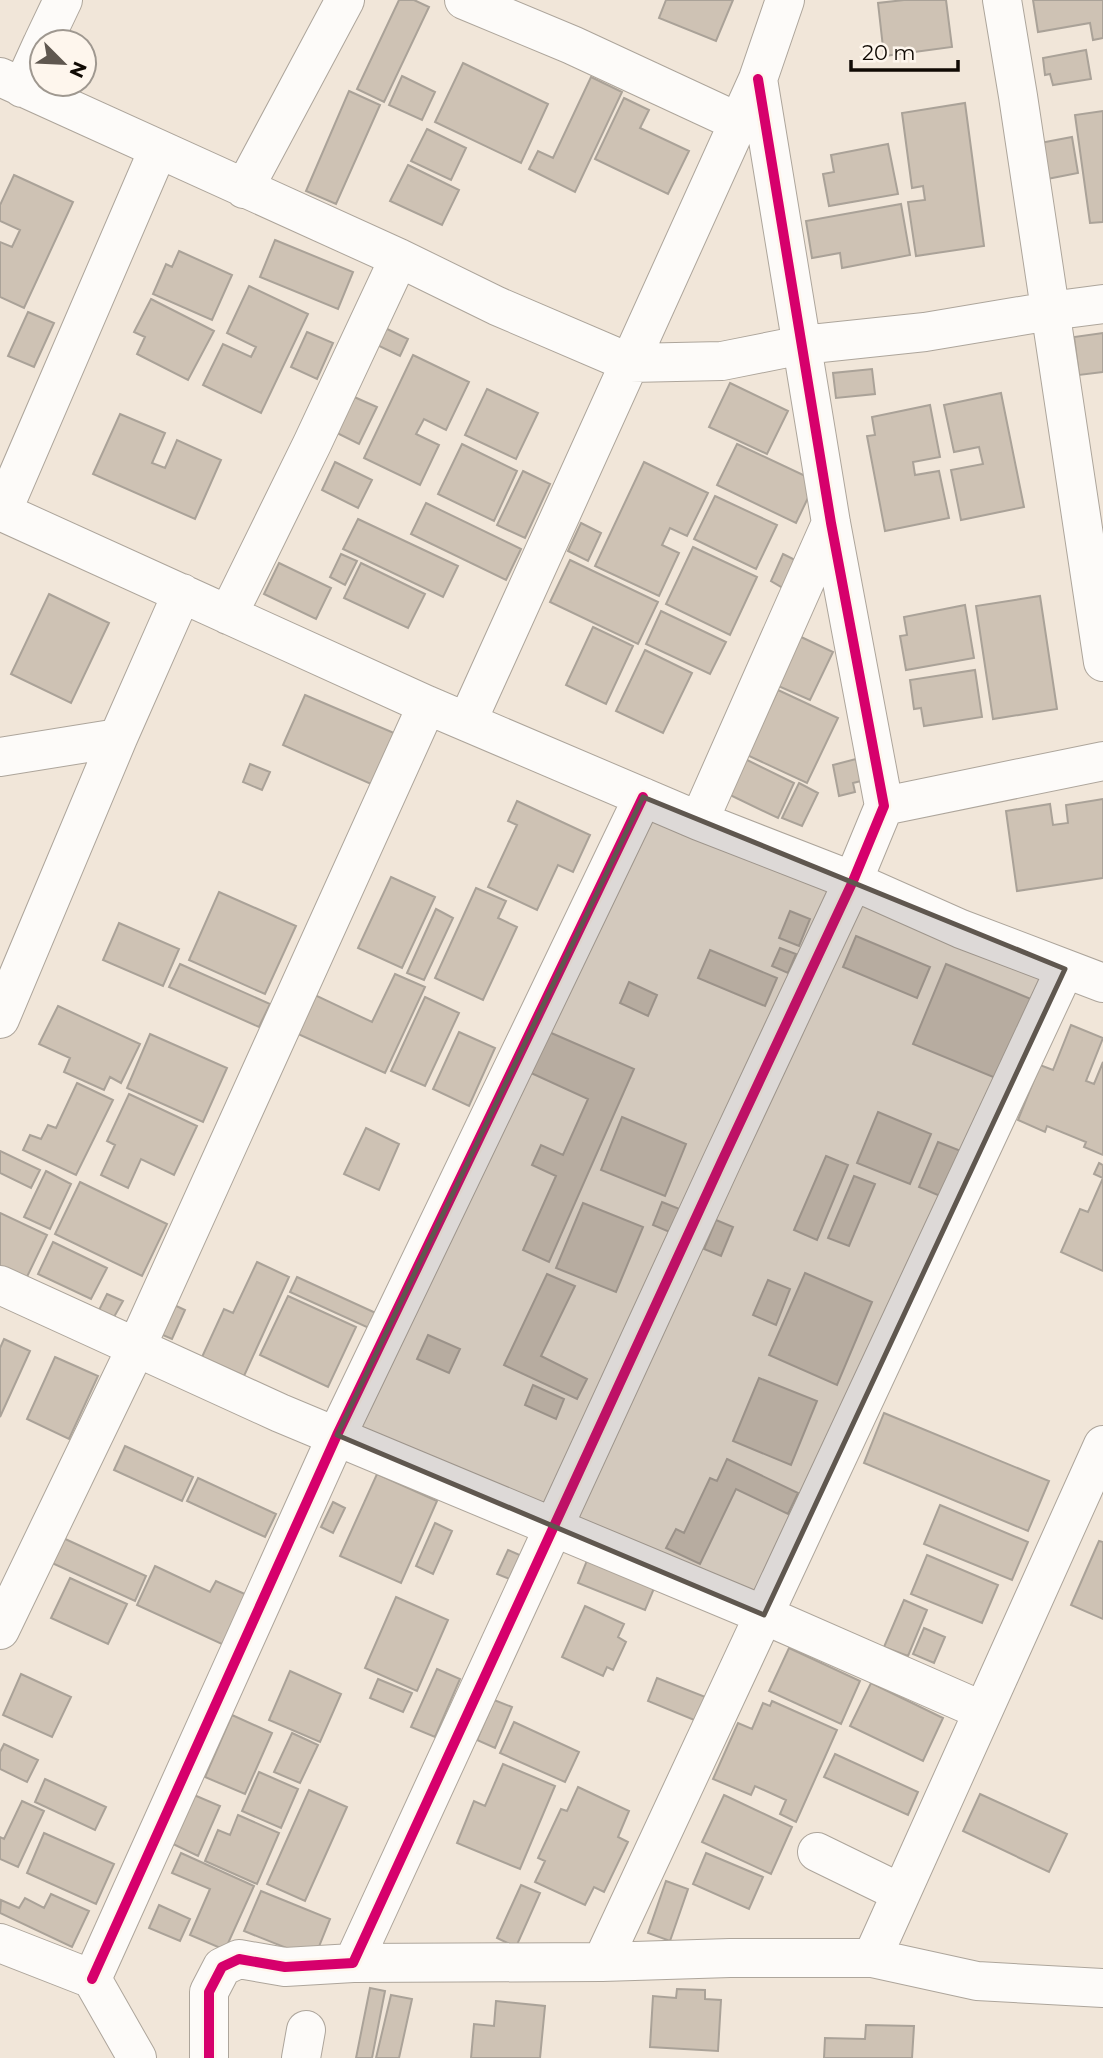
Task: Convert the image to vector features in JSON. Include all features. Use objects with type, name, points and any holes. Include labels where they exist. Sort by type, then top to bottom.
[{"type":"street","points":[[50,28],[63,0]]},
{"type":"street","points":[[244,189],[345,0]]},
{"type":"street","points":[[464,0],[572,45],[738,122]]},
{"type":"street","points":[[467,722],[758,79],[785,0]]},
{"type":"street","points":[[1002,0],[1103,662]]},
{"type":"street","points":[[28,62],[11,83],[399,258],[496,306],[630,363],[722,361],[802,345],[925,332],[1103,304]]},
{"type":"street","points":[[353,1963],[853,881],[884,806],[831,523],[758,79]]},
{"type":"street","points":[[158,150],[1,512],[427,705],[699,821],[853,881],[961,929],[1103,983]]},
{"type":"street","points":[[228,615],[399,258]]},
{"type":"street","points":[[699,821],[831,523]]},
{"type":"street","points":[[0,1018],[182,593]]},
{"type":"street","points":[[0,1630],[136,1348],[427,705]]},
{"type":"street","points":[[0,757],[118,738]]},
{"type":"street","points":[[884,806],[1103,761]]},
{"type":"street","points":[[92,1979],[337,1435],[643,797]]},
{"type":"street","points":[[602,1962],[1065,969]]},
{"type":"street","points":[[0,1285],[280,1412],[764,1615],[983,1712]]},
{"type":"street","points":[[872,1958],[1103,1445]]},
{"type":"street","points":[[817,1852],[901,1893]]},
{"type":"street","points":[[0,1943],[92,1979],[136,2058]]},
{"type":"street","points":[[209,2058],[209,1992],[222,1967],[239,1959],[285,1967],[353,1963],[872,1958],[977,1982],[1103,1988]]},
{"type":"highlighted area","points":[[643,797],[1065,969],[764,1615],[337,1435]]},
{"type":"building","points":[[399,0],[414,0],[429,7],[384,102],[357,89]]},
{"type":"building","points":[[666,0],[733,0],[716,41],[659,18]]},
{"type":"building","points":[[946,0],[952,47],[884,56],[878,3]]},
{"type":"building","points":[[1033,0],[1103,0],[1103,38],[1093,40],[1090,23],[1038,32]]},
{"type":"building","points":[[1086,50],[1091,79],[1053,85],[1050,74],[1045,75],[1043,58]]},
{"type":"building","points":[[463,63],[548,104],[521,163],[435,122]]},
{"type":"building","points":[[402,76],[435,92],[422,120],[389,105]]},
{"type":"building","points":[[591,77],[622,92],[575,192],[529,169],[538,151],[553,158]]},
{"type":"building","points":[[349,91],[380,105],[336,204],[306,191]]},
{"type":"building","points":[[624,98],[649,110],[640,128],[689,151],[668,194],[595,159]]},
{"type":"building","points":[[965,103],[984,246],[916,256],[908,202],[925,200],[923,186],[912,188],[902,113]]},
{"type":"building","points":[[1103,111],[1103,222],[1090,223],[1075,115]]},
{"type":"building","points":[[427,129],[466,148],[451,180],[411,161]]},
{"type":"building","points":[[1072,137],[1078,173],[1047,179],[1040,143]]},
{"type":"building","points":[[888,144],[898,194],[829,206],[823,174],[834,172],[831,155]]},
{"type":"building","points":[[408,165],[459,190],[442,225],[390,201]]},
{"type":"building","points":[[14,175],[73,202],[24,308],[0,297],[0,242],[12,247],[20,230],[0,221],[0,205]]},
{"type":"building","points":[[901,204],[910,255],[842,268],[840,253],[812,258],[806,221]]},
{"type":"building","points":[[275,240],[353,272],[338,309],[260,277]]},
{"type":"building","points":[[179,251],[232,275],[212,320],[153,294],[166,264],[172,267]]},
{"type":"building","points":[[249,286],[308,314],[261,413],[203,385],[223,344],[251,357],[256,347],[227,333]]},
{"type":"building","points":[[151,299],[214,331],[188,380],[137,354],[145,337],[134,332]]},
{"type":"building","points":[[28,312],[54,323],[34,367],[8,356]]},
{"type":"building","points":[[383,327],[408,339],[400,356],[375,344]]},
{"type":"building","points":[[307,332],[333,343],[317,379],[291,367]]},
{"type":"building","points":[[1103,333],[1103,372],[1079,375],[1074,337]]},
{"type":"building","points":[[413,355],[469,382],[446,430],[424,419],[416,434],[439,445],[420,485],[364,458]]},
{"type":"building","points":[[872,369],[875,394],[836,398],[833,373]]},
{"type":"building","points":[[730,383],[788,411],[767,454],[709,427]]},
{"type":"building","points":[[487,389],[538,413],[516,459],[465,435]]},
{"type":"building","points":[[1001,393],[1024,507],[961,520],[951,470],[983,464],[979,447],[954,452],[944,405]]},
{"type":"building","points":[[352,396],[377,407],[359,444],[335,432]]},
{"type":"building","points":[[930,405],[940,457],[913,462],[915,475],[939,471],[949,518],[885,531],[867,436],[875,435],[872,417]]},
{"type":"building","points":[[120,414],[165,433],[152,463],[165,468],[177,440],[221,460],[195,519],[93,474]]},
{"type":"building","points":[[462,444],[517,471],[494,521],[438,494]]},
{"type":"building","points":[[737,444],[816,481],[796,523],[717,485]]},
{"type":"building","points":[[335,462],[372,480],[358,508],[322,490]]},
{"type":"building","points":[[644,462],[708,493],[687,536],[670,528],[662,545],[679,553],[659,596],[595,566]]},
{"type":"building","points":[[523,471],[550,484],[525,538],[497,525]]},
{"type":"building","points":[[715,496],[777,525],[756,569],[694,539]]},
{"type":"building","points":[[426,503],[521,549],[506,580],[411,534]]},
{"type":"building","points":[[358,519],[458,566],[443,597],[343,549]]},
{"type":"building","points":[[581,523],[601,533],[588,561],[568,551]]},
{"type":"building","points":[[693,547],[757,577],[730,635],[666,604]]},
{"type":"building","points":[[341,554],[357,561],[345,585],[330,577]]},
{"type":"building","points":[[783,554],[797,561],[783,588],[771,581]]},
{"type":"building","points":[[570,560],[658,602],[638,644],[550,602]]},
{"type":"building","points":[[279,563],[331,588],[316,619],[264,594]]},
{"type":"building","points":[[361,563],[425,594],[408,628],[344,598]]},
{"type":"building","points":[[49,594],[109,623],[71,703],[11,674]]},
{"type":"building","points":[[1040,596],[1057,709],[993,719],[976,606]]},
{"type":"building","points":[[965,605],[974,658],[906,670],[900,636],[907,635],[904,617]]},
{"type":"building","points":[[661,611],[726,642],[710,674],[646,644]]},
{"type":"building","points":[[593,627],[633,646],[606,704],[566,685]]},
{"type":"building","points":[[799,636],[833,652],[810,700],[776,685]]},
{"type":"building","points":[[645,650],[692,673],[663,733],[616,711]]},
{"type":"building","points":[[975,670],[982,717],[924,726],[921,708],[914,709],[910,680]]},
{"type":"building","points":[[778,690],[838,718],[807,783],[747,755]]},
{"type":"building","points":[[305,695],[394,733],[371,784],[283,745]]},
{"type":"building","points":[[745,759],[794,783],[778,818],[728,794]]},
{"type":"building","points":[[856,759],[861,781],[853,783],[855,792],[839,796],[833,765]]},
{"type":"building","points":[[250,764],[270,772],[262,790],[243,782]]},
{"type":"building","points":[[799,783],[818,793],[802,826],[782,818]]},
{"type":"building","points":[[1103,799],[1103,878],[1017,891],[1006,811],[1050,804],[1053,825],[1068,823],[1066,805]]},
{"type":"building","points":[[517,801],[590,835],[573,872],[558,865],[537,910],[488,887],[517,825],[508,821]]},
{"type":"building","points":[[391,877],[435,897],[402,968],[358,948]]},
{"type":"building","points":[[476,888],[506,901],[498,918],[517,927],[483,1000],[435,978]]},
{"type":"building","points":[[219,892],[296,926],[265,994],[189,960]]},
{"type":"building","points":[[436,909],[453,918],[424,980],[407,973]]},
{"type":"building","points":[[790,911],[810,919],[799,946],[779,938]]},
{"type":"building","points":[[119,923],[179,949],[163,986],[103,960]]},
{"type":"building","points":[[856,936],[930,967],[917,998],[843,967]]},
{"type":"building","points":[[780,948],[796,954],[788,973],[772,966]]},
{"type":"building","points":[[710,950],[777,978],[765,1006],[698,978]]},
{"type":"building","points":[[180,964],[270,1004],[259,1027],[169,987]]},
{"type":"building","points":[[946,964],[1031,999],[998,1079],[913,1044]]},
{"type":"building","points":[[395,974],[425,987],[385,1073],[298,1034],[315,995],[372,1022]]},
{"type":"building","points":[[629,982],[657,995],[648,1016],[620,1003]]},
{"type":"building","points":[[425,997],[459,1013],[425,1086],[391,1071]]},
{"type":"building","points":[[58,1006],[140,1044],[121,1083],[110,1077],[104,1090],[64,1072],[70,1058],[39,1044]]},
{"type":"building","points":[[1071,1025],[1103,1038],[1086,1081],[1094,1084],[1103,1062],[1103,1155],[1084,1147],[1086,1142],[1047,1126],[1045,1132],[1018,1120],[1040,1065],[1053,1070]]},
{"type":"building","points":[[459,1032],[495,1048],[469,1106],[433,1089]]},
{"type":"building","points":[[549,1032],[634,1069],[549,1262],[523,1250],[556,1176],[532,1165],[541,1145],[563,1155],[588,1099],[531,1073]]},
{"type":"building","points":[[150,1034],[227,1068],[203,1122],[127,1088]]},
{"type":"building","points":[[77,1083],[113,1100],[76,1175],[23,1150],[30,1135],[41,1139],[48,1125],[56,1128]]},
{"type":"building","points":[[129,1094],[197,1126],[174,1175],[141,1159],[128,1188],[101,1175],[115,1145],[107,1141]]},
{"type":"building","points":[[878,1112],[931,1134],[910,1184],[857,1163]]},
{"type":"building","points":[[622,1117],[686,1144],[665,1196],[601,1170]]},
{"type":"building","points":[[366,1128],[399,1144],[379,1190],[344,1174]]},
{"type":"building","points":[[938,1142],[966,1153],[947,1199],[919,1187]]},
{"type":"building","points":[[0,1151],[40,1170],[31,1188],[0,1173]]},
{"type":"building","points":[[826,1156],[848,1165],[817,1240],[794,1230]]},
{"type":"building","points":[[1099,1163],[1103,1165],[1103,1178],[1094,1174]]},
{"type":"building","points":[[46,1171],[71,1184],[50,1229],[24,1217]]},
{"type":"building","points":[[854,1176],[875,1184],[849,1246],[828,1238]]},
{"type":"building","points":[[1103,1178],[1103,1271],[1061,1252],[1080,1209],[1088,1212]]},
{"type":"building","points":[[80,1182],[167,1224],[142,1276],[55,1234]]},
{"type":"building","points":[[662,1202],[682,1210],[672,1233],[653,1225]]},
{"type":"building","points":[[583,1203],[643,1227],[616,1292],[556,1268]]},
{"type":"building","points":[[0,1213],[47,1235],[25,1281],[0,1269]]},
{"type":"building","points":[[716,1220],[733,1227],[721,1256],[704,1249]]},
{"type":"building","points":[[53,1242],[107,1268],[91,1299],[38,1274]]},
{"type":"building","points":[[257,1262],[289,1277],[244,1376],[202,1357],[224,1309],[233,1313]]},
{"type":"building","points":[[805,1273],[872,1302],[837,1385],[769,1355]]},
{"type":"building","points":[[547,1274],[575,1286],[541,1356],[587,1379],[577,1399],[504,1365]]},
{"type":"building","points":[[297,1277],[378,1314],[371,1329],[290,1292]]},
{"type":"building","points":[[768,1280],[790,1289],[776,1325],[753,1315]]},
{"type":"building","points":[[107,1294],[123,1301],[114,1317],[99,1310]]},
{"type":"building","points":[[288,1296],[356,1327],[328,1387],[260,1355]]},
{"type":"building","points":[[172,1304],[185,1310],[172,1339],[158,1333]]},
{"type":"building","points":[[428,1335],[460,1349],[449,1373],[417,1359]]},
{"type":"building","points":[[4,1339],[30,1351],[0,1417],[0,1348]]},
{"type":"building","points":[[55,1357],[98,1376],[69,1439],[27,1419]]},
{"type":"building","points":[[759,1378],[817,1401],[791,1465],[733,1441]]},
{"type":"building","points":[[533,1385],[564,1399],[556,1419],[525,1405]]},
{"type":"building","points":[[884,1413],[1049,1481],[1028,1531],[864,1463]]},
{"type":"building","points":[[125,1446],[193,1477],[182,1501],[114,1470]]},
{"type":"building","points":[[727,1459],[798,1493],[788,1514],[736,1489],[700,1564],[666,1548],[676,1529],[684,1533],[710,1478],[717,1481]]},
{"type":"building","points":[[377,1474],[437,1501],[401,1583],[340,1556]]},
{"type":"building","points":[[198,1478],[276,1514],[265,1537],[187,1501]]},
{"type":"building","points":[[333,1502],[345,1508],[333,1533],[321,1527]]},
{"type":"building","points":[[940,1505],[1028,1542],[1012,1580],[924,1544]]},
{"type":"building","points":[[435,1523],[452,1531],[433,1574],[416,1566]]},
{"type":"building","points":[[63,1538],[146,1576],[135,1601],[52,1563]]},
{"type":"building","points":[[1099,1541],[1103,1542],[1103,1619],[1071,1605]]},
{"type":"building","points":[[508,1550],[522,1556],[512,1580],[497,1574]]},
{"type":"building","points":[[927,1555],[998,1585],[982,1623],[911,1594]]},
{"type":"building","points":[[588,1558],[655,1586],[645,1610],[578,1583]]},
{"type":"building","points":[[155,1566],[210,1592],[216,1581],[247,1595],[224,1645],[137,1605]]},
{"type":"building","points":[[70,1578],[127,1604],[108,1644],[51,1618]]},
{"type":"building","points":[[396,1597],[448,1620],[417,1691],[365,1668]]},
{"type":"building","points":[[904,1600],[927,1610],[908,1656],[884,1647]]},
{"type":"building","points":[[585,1606],[624,1624],[618,1637],[626,1642],[613,1670],[607,1667],[603,1676],[562,1657]]},
{"type":"building","points":[[924,1628],[945,1637],[934,1663],[913,1654]]},
{"type":"building","points":[[789,1648],[860,1681],[841,1724],[769,1691]]},
{"type":"building","points":[[437,1669],[460,1679],[435,1737],[411,1727]]},
{"type":"building","points":[[290,1671],[341,1694],[320,1742],[269,1720]]},
{"type":"building","points":[[21,1674],[71,1697],[52,1737],[3,1715]]},
{"type":"building","points":[[657,1678],[708,1698],[699,1722],[648,1701]]},
{"type":"building","points":[[378,1679],[412,1693],[403,1712],[370,1698]]},
{"type":"building","points":[[871,1683],[943,1718],[923,1761],[850,1726]]},
{"type":"building","points":[[494,1700],[512,1707],[495,1748],[477,1740]]},
{"type":"building","points":[[772,1701],[837,1730],[796,1822],[780,1814],[786,1800],[755,1786],[751,1795],[713,1779],[738,1723],[752,1729],[763,1703],[770,1706]]},
{"type":"building","points":[[232,1715],[272,1733],[245,1794],[205,1777]]},
{"type":"building","points":[[514,1722],[579,1752],[565,1782],[500,1753]]},
{"type":"building","points":[[292,1733],[318,1745],[300,1783],[274,1772]]},
{"type":"building","points":[[4,1744],[38,1760],[27,1782],[0,1769],[0,1752]]},
{"type":"building","points":[[835,1754],[918,1792],[908,1815],[824,1777]]},
{"type":"building","points":[[503,1764],[555,1786],[520,1869],[457,1843],[474,1801],[485,1806]]},
{"type":"building","points":[[259,1772],[298,1789],[281,1828],[242,1811]]},
{"type":"building","points":[[45,1779],[106,1807],[95,1830],[35,1802]]},
{"type":"building","points":[[578,1787],[629,1811],[618,1837],[628,1842],[604,1892],[594,1887],[585,1905],[535,1882],[545,1861],[538,1858],[561,1809],[567,1811]]},
{"type":"building","points":[[309,1790],[347,1807],[305,1901],[267,1884]]},
{"type":"building","points":[[980,1794],[1067,1834],[1049,1872],[963,1831]]},
{"type":"building","points":[[194,1795],[220,1806],[198,1856],[173,1844]]},
{"type":"building","points":[[724,1795],[792,1827],[771,1874],[702,1842]]},
{"type":"building","points":[[22,1801],[44,1811],[18,1867],[0,1859],[0,1837],[4,1839]]},
{"type":"building","points":[[238,1815],[279,1833],[257,1884],[205,1861],[218,1830],[230,1835]]},
{"type":"building","points":[[44,1833],[114,1864],[96,1904],[27,1873]]},
{"type":"building","points":[[181,1853],[254,1886],[225,1950],[190,1935],[210,1889],[172,1873]]},
{"type":"building","points":[[706,1853],[763,1877],[749,1909],[693,1884]]},
{"type":"building","points":[[666,1881],[688,1889],[670,1941],[648,1933]]},
{"type":"building","points":[[521,1885],[540,1893],[516,1947],[497,1938]]},
{"type":"building","points":[[261,1891],[330,1919],[314,1959],[244,1931]]},
{"type":"building","points":[[51,1894],[89,1911],[72,1947],[0,1913],[1,1900],[19,1908],[25,1898],[44,1908]]},
{"type":"building","points":[[159,1905],[190,1919],[180,1941],[149,1928]]},
{"type":"building","points":[[370,1988],[385,1991],[372,2058],[356,2058]]},
{"type":"building","points":[[677,1989],[705,1990],[705,1999],[721,2000],[718,2051],[650,2047],[653,1996],[676,1998]]},
{"type":"building","points":[[391,1995],[412,1999],[399,2058],[376,2058]]},
{"type":"building","points":[[496,2001],[545,2006],[540,2058],[471,2058],[474,2024],[494,2026]]},
{"type":"building","points":[[866,2025],[914,2026],[912,2058],[824,2058],[825,2038],[865,2039]]},
{"type":"cycle path","points":[[209,2058],[209,1992],[222,1967],[239,1959],[285,1967],[353,1963],[853,881],[884,806],[831,523],[758,79]]},
{"type":"cycle path","points":[[92,1979],[337,1435],[643,797]]}]
